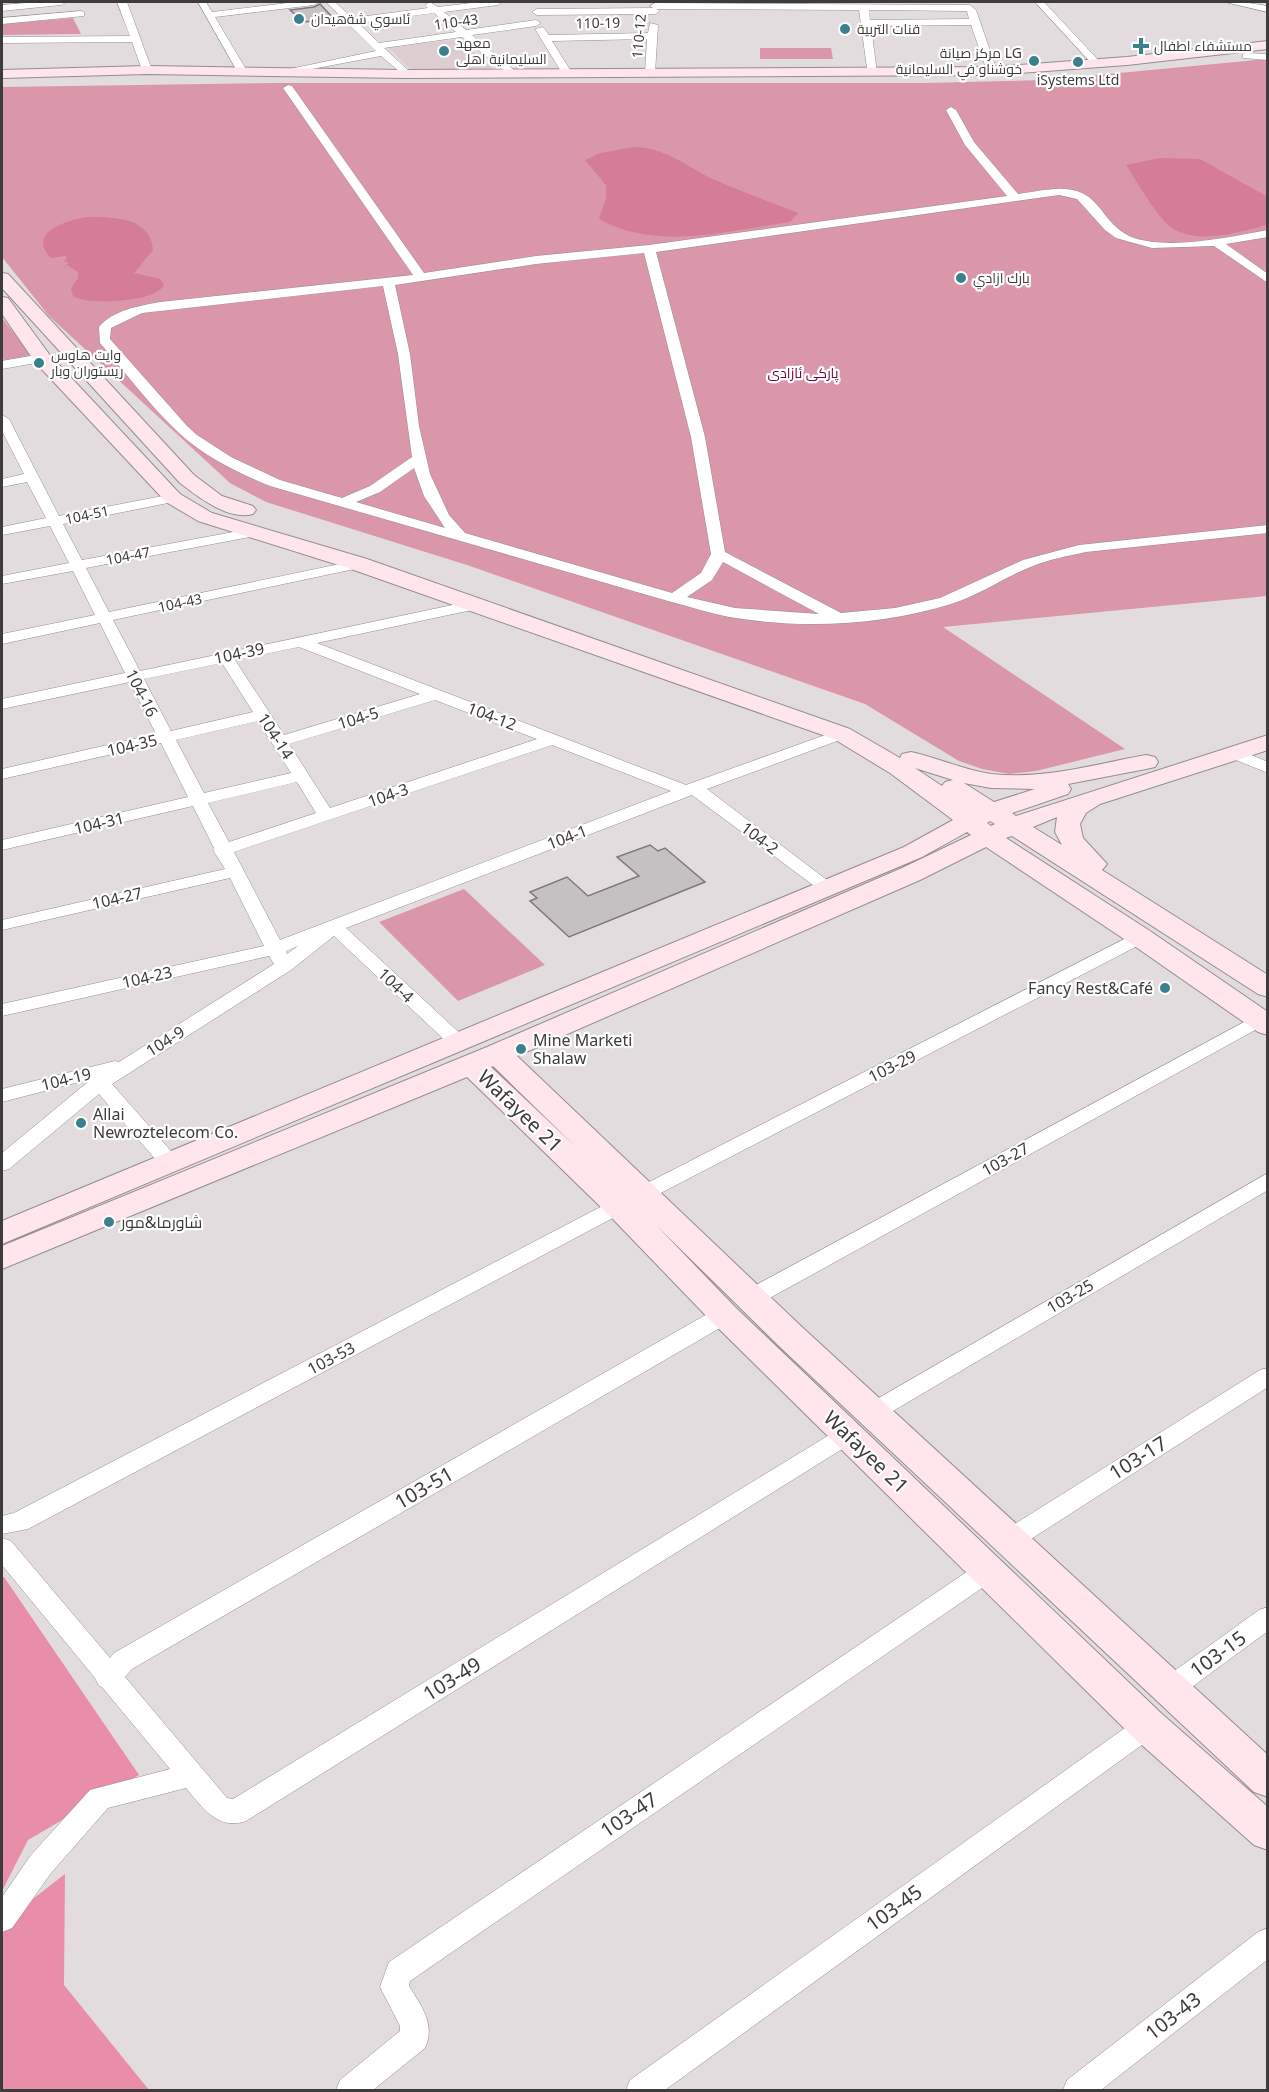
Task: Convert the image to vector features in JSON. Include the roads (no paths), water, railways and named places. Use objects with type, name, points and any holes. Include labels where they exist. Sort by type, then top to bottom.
[{"type":"main road","points":[[2,74],[147,70],[406,74],[567,73],[599,77],[650,73],[992,71],[1097,64],[1268,45]]},
{"type":"main road","points":[[2,81],[1006,77],[1268,55]]},
{"type":"main road","points":[[2,278],[187,479],[215,500],[370,547],[837,715],[911,759],[991,823],[1033,866],[1263,1023]]},
{"type":"main road","points":[[2,302],[42,358],[173,498],[205,517],[359,564],[842,734],[991,823],[1132,901],[1268,988]]},
{"type":"main road","points":[[2,1258],[912,863],[991,823],[1146,762],[1268,724]]},
{"type":"main road","points":[[991,823],[1101,795],[1268,742]]},
{"type":"main road","points":[[879,755],[928,802],[936,815],[936,821],[912,863]]},
{"type":"main road","points":[[911,759],[977,778],[1006,782],[1035,780],[1146,762]]},
{"type":"main road","points":[[1101,795],[1084,803],[1070,814],[1067,822],[1069,838],[1132,901]]},
{"type":"main road","points":[[2,1233],[170,1163],[476,1054],[827,887],[912,863],[990,851],[1033,866]]},
{"type":"main road","name":"Wafayee 21","points":[[476,1054],[631,1201],[737,1306],[847,1435],[1148,1726],[1268,1832]]},
{"type":"main road","name":"Wafayee 21","points":[[737,1306],[873,1412],[1008,1541],[1268,1780]]},
{"type":"street","points":[[2,8],[62,2]]},
{"type":"street","points":[[79,2],[85,26]]},
{"type":"street","points":[[122,2],[147,70]]},
{"type":"street","points":[[202,2],[242,71]]},
{"type":"street","points":[[209,15],[314,2]]},
{"type":"street","points":[[330,2],[406,74]]},
{"type":"street","points":[[426,2],[511,73]]},
{"type":"street","points":[[352,21],[498,2]]},
{"type":"street","points":[[1040,2],[1097,64]]},
{"type":"street","points":[[1230,2],[1268,9]]},
{"type":"street","points":[[1255,7],[1264,2]]},
{"type":"street","points":[[567,73],[536,23],[537,7],[761,4],[969,5],[992,71]]},
{"type":"street","points":[[863,4],[872,73]]},
{"type":"street","name":"110-12","points":[[650,73],[651,36],[656,6]]},
{"type":"street","points":[[2,21],[85,26],[135,39]]},
{"type":"street","points":[[865,23],[975,22]]},
{"type":"street","name":"110-43","points":[[289,72],[382,49],[536,23]]},
{"type":"street","points":[[2,40],[85,26]]},
{"type":"street","name":"110-19","points":[[546,38],[651,36]]},
{"type":"street","points":[[288,88],[422,277]]},
{"type":"street","points":[[951,110],[969,143],[1014,197]]},
{"type":"street","points":[[1268,234],[1174,245],[1136,242],[1118,235],[1108,227],[1080,196],[1059,192],[649,249],[536,260],[388,282],[160,306],[123,315],[105,327],[103,333],[104,340],[182,429],[211,452],[238,469],[673,598],[749,614],[837,616],[880,614],[946,601],[1057,553],[1268,529]]},
{"type":"street","points":[[1215,242],[1268,280]]},
{"type":"street","points":[[649,249],[698,437],[718,554],[715,568],[707,577],[673,598]]},
{"type":"street","points":[[388,282],[403,351],[418,459],[431,501],[439,514],[460,536]]},
{"type":"street","points":[[2,365],[42,358]]},
{"type":"street","name":"104-16","points":[[2,419],[5,435],[31,477],[233,872],[279,957]]},
{"type":"street","points":[[344,502],[375,489],[418,459]]},
{"type":"street","points":[[2,483],[31,477]]},
{"type":"street","name":"104-51","points":[[2,531],[173,498]]},
{"type":"street","name":"104-47","points":[[2,580],[255,532]]},
{"type":"street","points":[[718,554],[837,616]]},
{"type":"street","name":"104-43","points":[[2,639],[359,564]]},
{"type":"street","name":"104-39","points":[[2,704],[476,605]]},
{"type":"street","name":"104-12","points":[[298,641],[553,740],[690,790]]},
{"type":"street","name":"104-14","points":[[225,657],[327,816]]},
{"type":"street","name":"104-5","points":[[279,742],[437,694]]},
{"type":"street","name":"104-35","points":[[2,774],[262,714]]},
{"type":"street","name":"104-1","points":[[292,942],[842,734]]},
{"type":"street","name":"104-3","points":[[222,850],[553,740]]},
{"type":"street","points":[[1232,752],[1268,768]]},
{"type":"street","name":"104-31","points":[[2,844],[301,776]]},
{"type":"street","name":"104-2","points":[[690,790],[827,887]]},
{"type":"street","name":"104-27","points":[[2,925],[233,872]]},
{"type":"street","name":"104-9","points":[[130,1063],[279,957],[335,927]]},
{"type":"street","name":"104-4","points":[[335,927],[476,1054]]},
{"type":"street","name":"103-29","points":[[631,1201],[1140,937]]},
{"type":"street","name":"104-23","points":[[2,1010],[279,957],[292,942]]},
{"type":"street","name":"103-27","points":[[737,1306],[1263,1023]]},
{"type":"street","name":"104-19","points":[[2,1095],[96,1078],[130,1063]]},
{"type":"street","points":[[2,1164],[96,1078],[170,1163]]},
{"type":"street","name":"103-25","points":[[873,1412],[1268,1180]]},
{"type":"street","name":"103-53","points":[[10,1524],[631,1201]]},
{"type":"street","name":"103-51","points":[[116,1670],[737,1306]]},
{"type":"street","name":"103-17","points":[[1008,1541],[1268,1376]]},
{"type":"street","name":"103-49","points":[[2,1548],[116,1670],[192,1775],[219,1808],[236,1812],[847,1435]]},
{"type":"street","name":"103-47","points":[[351,2091],[415,2038],[415,2024],[394,1987],[394,1980],[399,1972],[989,1570]]},
{"type":"street","name":"103-15","points":[[1168,1690],[1268,1617]]},
{"type":"street","name":"103-45","points":[[641,2091],[1148,1726]]},
{"type":"street","points":[[2,1919],[41,1864],[100,1798],[192,1775]]},
{"type":"street","name":"103-43","points":[[1078,2091],[1268,1941]]},
{"type":"place","name":"ئاسوي شةهيدان","points":[[299,19]]},
{"type":"place","name":"قنات التربیة","points":[[845,29]]},
{"type":"place","name":"مستشفاء اطفال","points":[[1141,46]]},
{"type":"place","name":"معهد السلیمانیة اهلى","points":[[444,51]]},
{"type":"place","name":"مركز صيانة LG خوشناو في السليمانية","points":[[1034,61]]},
{"type":"place","name":"iSystems Ltd","points":[[1078,62]]},
{"type":"place","name":"بارك ازادي","points":[[961,278]]},
{"type":"place","name":"وايت هاوس ريستوران وبار","points":[[39,363]]},
{"type":"place","name":"Fancy Rest&Café","points":[[1165,988]]},
{"type":"place","name":"Mine Marketi Shalaw","points":[[521,1049]]},
{"type":"place","name":"Allai Newroztelecom Co.","points":[[81,1123]]},
{"type":"place","name":"شاورما&مور","points":[[109,1222]]},
{"type":"park label","name":"پارکی ئازادی","points":[[803,373]]}]
